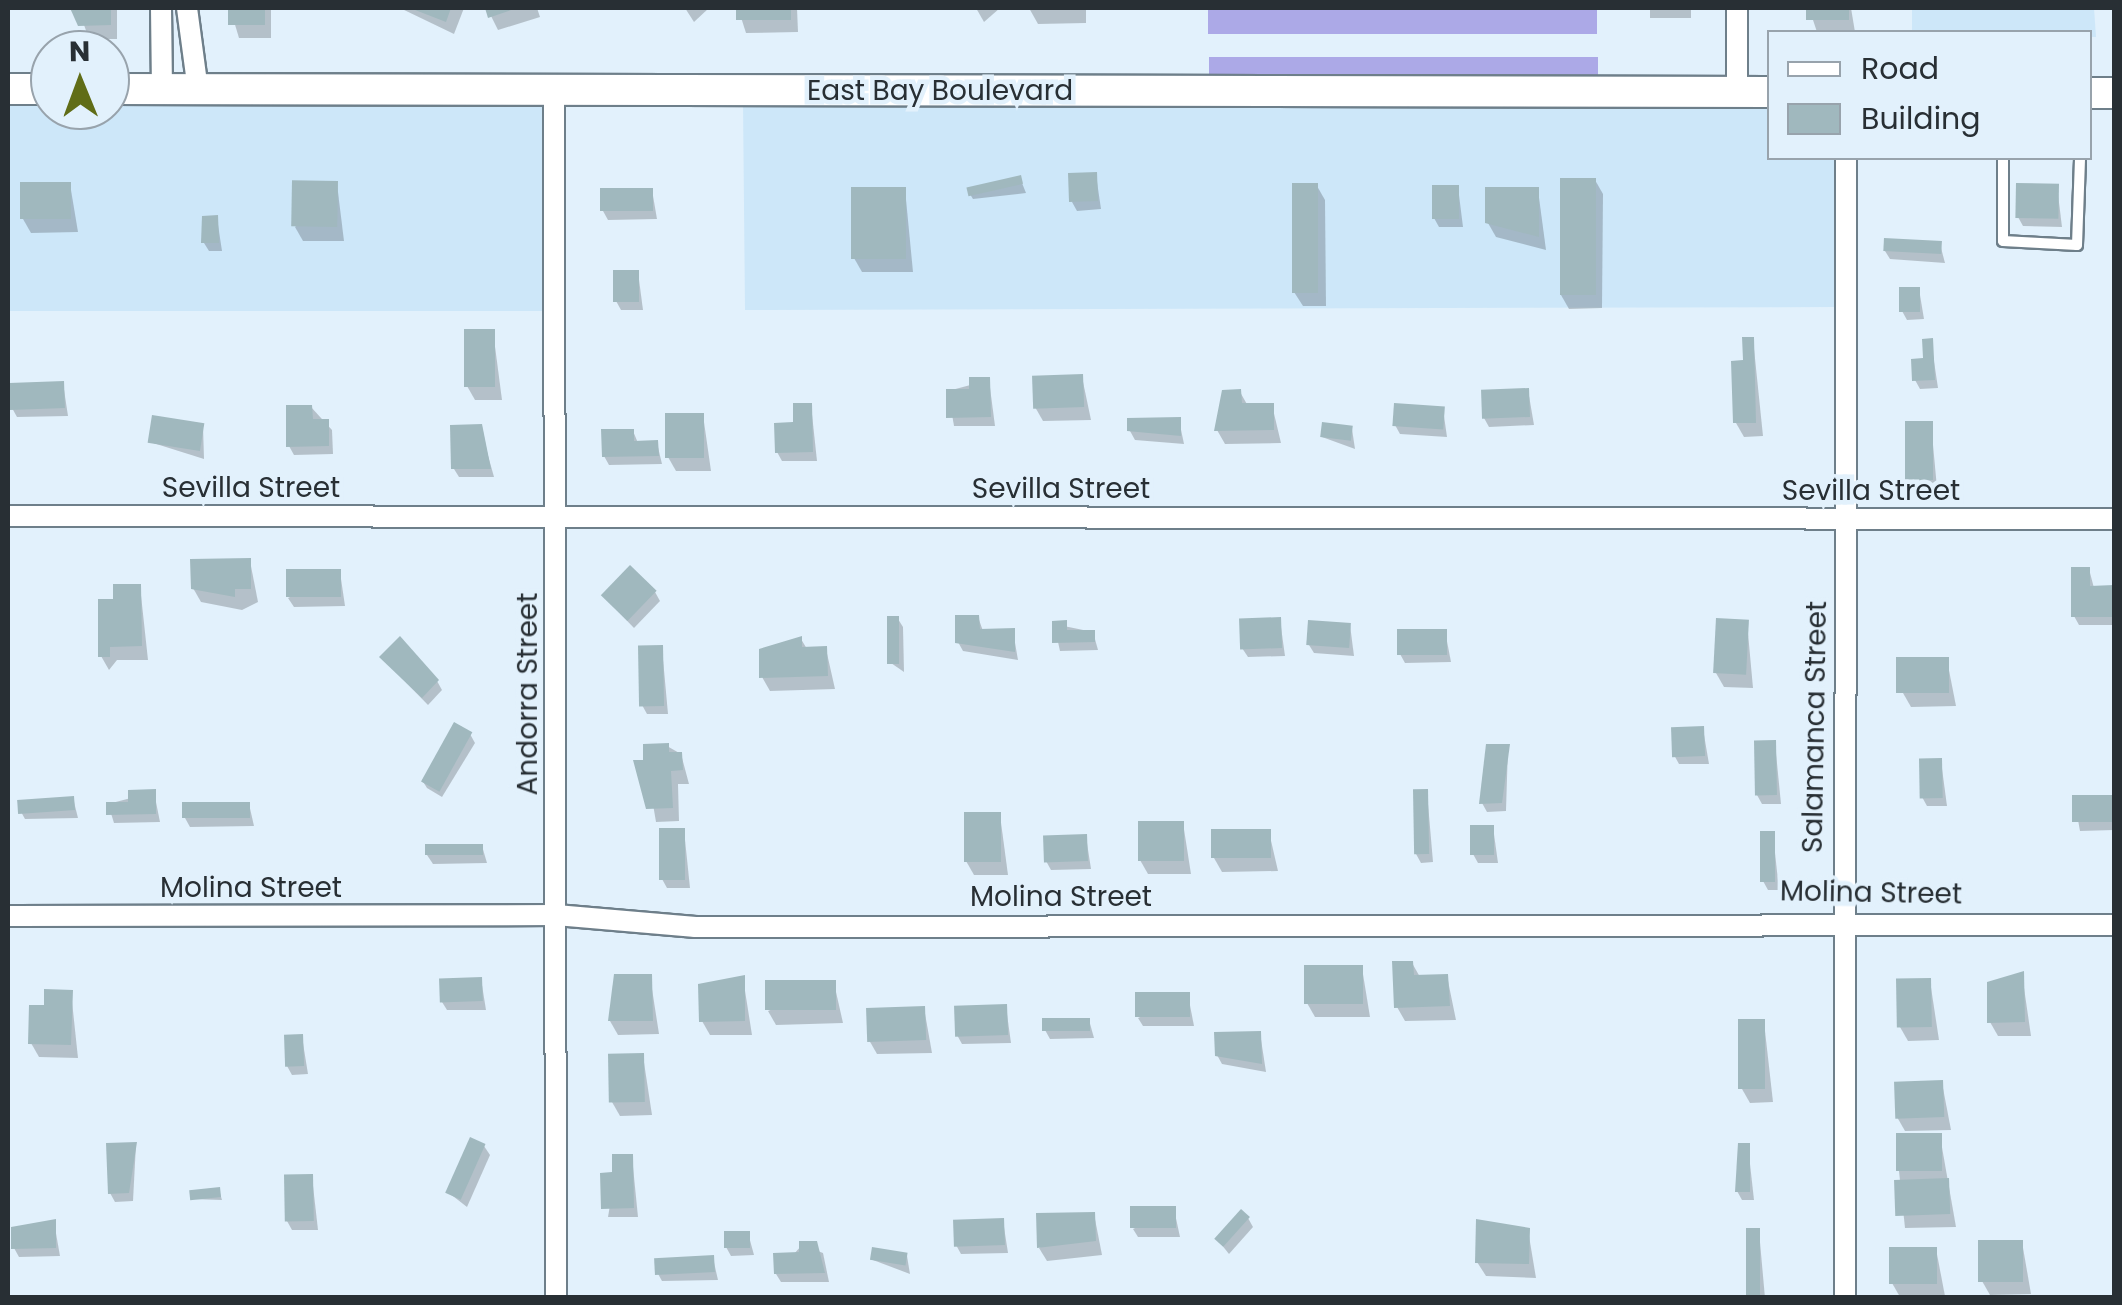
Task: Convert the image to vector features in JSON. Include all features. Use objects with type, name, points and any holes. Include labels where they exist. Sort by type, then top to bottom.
[{"type":"main road","name":"East Bay Boulevard","points":[[130,90],[1767,92]]},
{"type":"street","points":[[161,8],[162,90]]},
{"type":"street","points":[[188,8],[198,90]]},
{"type":"street","points":[[1737,8],[1737,92]]},
{"type":"street","name":"Andorra Street","points":[[554,90],[556,1298]]},
{"type":"street","name":"Salamanca Street","points":[[1845,1298],[1841,919],[1846,160]]},
{"type":"street","name":"Sevilla Street","points":[[8,516],[2114,519]]},
{"type":"street","name":"Molina Street","points":[[8,916],[556,915],[695,927],[1841,919],[2114,925]]},
{"type":"lane","points":[[2003,160],[2003,241],[2077,245],[2080,160]]},
{"type":"shaded area","points":[[1208,8],[1597,8],[1597,34],[1208,34]]},
{"type":"shaded area","points":[[1912,8],[2094,8],[2096,37],[2092,37],[2092,30],[1912,30]]},
{"type":"shaded area","points":[[1209,57],[1598,57],[1598,80],[1209,80]]},
{"type":"shaded area","points":[[8,100],[30,101],[30,130],[130,130],[130,101],[544,101],[545,311],[8,311]]},
{"type":"shaded area","points":[[743,102],[1767,103],[1767,160],[1836,160],[1836,307],[745,310]]},
{"type":"building","points":[[70,8],[111,8],[111,25],[78,26]]},
{"type":"building","points":[[228,8],[265,8],[265,25],[228,25]]},
{"type":"building","points":[[410,8],[451,8],[446,22]]},
{"type":"building","points":[[485,8],[517,8],[488,18]]},
{"type":"building","points":[[736,8],[791,8],[791,20],[736,20]]},
{"type":"building","points":[[1806,8],[1849,8],[1849,20],[1806,20]]},
{"type":"building","points":[[1097,172],[1098,201],[1069,202],[1068,173]]},
{"type":"building","points":[[1021,175],[1023,184],[968,196],[966,188]]},
{"type":"building","points":[[1560,178],[1596,178],[1596,295],[1560,295]]},
{"type":"building","points":[[292,180],[338,181],[337,227],[291,226]]},
{"type":"building","points":[[20,182],[71,182],[71,219],[20,219]]},
{"type":"building","points":[[1292,183],[1318,183],[1318,293],[1292,293]]},
{"type":"building","points":[[2016,183],[2059,184],[2058,219],[2015,218]]},
{"type":"building","points":[[1432,185],[1459,185],[1459,219],[1432,219]]},
{"type":"building","points":[[851,187],[906,187],[906,259],[851,259]]},
{"type":"building","points":[[1485,187],[1539,187],[1539,237],[1485,223]]},
{"type":"building","points":[[600,188],[653,188],[653,211],[600,211]]},
{"type":"building","points":[[218,215],[219,243],[201,243],[202,216]]},
{"type":"building","points":[[1884,238],[1942,241],[1941,254],[1883,251]]},
{"type":"building","points":[[613,270],[639,270],[639,302],[613,302]]},
{"type":"building","points":[[1899,287],[1920,287],[1920,312],[1899,312]]},
{"type":"building","points":[[464,329],[495,329],[495,387],[464,387]]},
{"type":"building","points":[[1742,337],[1754,337],[1756,423],[1733,423],[1731,361],[1743,360]]},
{"type":"building","points":[[1933,338],[1935,380],[1912,381],[1911,359],[1923,358],[1922,339]]},
{"type":"building","points":[[1083,374],[1084,407],[1033,409],[1032,376]]},
{"type":"building","points":[[969,377],[990,377],[991,417],[946,418],[946,389],[969,389]]},
{"type":"building","points":[[64,381],[65,408],[10,410],[9,383]]},
{"type":"building","points":[[1529,388],[1530,417],[1482,419],[1481,390]]},
{"type":"building","points":[[1241,389],[1242,403],[1274,403],[1274,430],[1214,431],[1222,390]]},
{"type":"building","points":[[793,403],[812,403],[813,452],[775,453],[774,423],[793,422]]},
{"type":"building","points":[[1394,403],[1445,407],[1443,430],[1392,426]]},
{"type":"building","points":[[286,405],[312,405],[313,419],[329,419],[329,446],[286,447]]},
{"type":"building","points":[[665,413],[704,413],[704,458],[665,458]]},
{"type":"building","points":[[152,415],[204,423],[200,451],[148,443]]},
{"type":"building","points":[[1181,417],[1181,436],[1127,431],[1127,418]]},
{"type":"building","points":[[1905,421],[1933,421],[1933,480],[1905,480]]},
{"type":"building","points":[[1322,422],[1353,426],[1351,441],[1320,437]]},
{"type":"building","points":[[482,424],[491,469],[451,469],[450,425]]},
{"type":"building","points":[[601,429],[634,429],[634,441],[658,440],[659,456],[602,457]]},
{"type":"building","points":[[251,558],[251,589],[235,589],[235,597],[191,589],[190,559]]},
{"type":"building","points":[[630,565],[657,591],[627,621],[601,595]]},
{"type":"building","points":[[2071,567],[2090,567],[2090,586],[2114,585],[2114,617],[2071,617]]},
{"type":"building","points":[[286,569],[341,569],[341,597],[286,597]]},
{"type":"building","points":[[113,584],[141,584],[142,646],[110,647],[110,657],[98,657],[98,599],[113,599]]},
{"type":"building","points":[[955,615],[979,615],[980,629],[1015,628],[1015,652],[955,643]]},
{"type":"building","points":[[887,616],[899,616],[899,664],[887,664]]},
{"type":"building","points":[[1281,617],[1282,648],[1240,649],[1239,618]]},
{"type":"building","points":[[1716,618],[1749,620],[1746,675],[1713,673]]},
{"type":"building","points":[[1067,620],[1067,630],[1095,630],[1095,642],[1052,643],[1052,621]]},
{"type":"building","points":[[1308,620],[1351,623],[1349,648],[1306,645]]},
{"type":"building","points":[[1397,629],[1447,629],[1447,655],[1397,655]]},
{"type":"building","points":[[400,636],[439,680],[422,698],[379,657]]},
{"type":"building","points":[[802,636],[802,647],[827,646],[828,676],[759,678],[759,649]]},
{"type":"building","points":[[638,645],[663,645],[664,706],[639,706]]},
{"type":"building","points":[[1896,657],[1949,657],[1949,693],[1896,693]]},
{"type":"building","points":[[454,722],[472,732],[439,792],[421,781]]},
{"type":"building","points":[[1704,726],[1705,756],[1672,757],[1671,727]]},
{"type":"building","points":[[1754,740],[1776,740],[1777,795],[1755,795]]},
{"type":"building","points":[[669,743],[669,752],[682,752],[683,770],[671,771],[673,808],[646,809],[633,760],[643,760],[643,744]]},
{"type":"building","points":[[1486,744],[1510,744],[1502,803],[1479,804]]},
{"type":"building","points":[[1919,758],[1942,758],[1943,798],[1920,798]]},
{"type":"building","points":[[156,789],[156,814],[106,815],[106,802],[128,802],[128,790]]},
{"type":"building","points":[[1413,789],[1428,789],[1429,854],[1414,854]]},
{"type":"building","points":[[2072,795],[2114,795],[2114,822],[2072,822]]},
{"type":"building","points":[[74,796],[75,810],[18,814],[17,800]]},
{"type":"building","points":[[182,802],[250,802],[250,818],[182,818]]},
{"type":"building","points":[[964,812],[1001,812],[1001,862],[964,862]]},
{"type":"building","points":[[1138,821],[1184,821],[1184,861],[1138,861]]},
{"type":"building","points":[[1470,825],[1494,825],[1494,855],[1470,855]]},
{"type":"building","points":[[659,828],[685,828],[685,880],[659,880]]},
{"type":"building","points":[[1211,829],[1271,829],[1271,858],[1211,858]]},
{"type":"building","points":[[1760,831],[1775,831],[1775,882],[1760,882]]},
{"type":"building","points":[[1087,834],[1088,861],[1044,863],[1043,836]]},
{"type":"building","points":[[425,844],[483,844],[483,855],[425,855]]},
{"type":"building","points":[[1392,961],[1413,961],[1414,975],[1448,974],[1450,1006],[1394,1008]]},
{"type":"building","points":[[1304,965],[1363,965],[1363,1004],[1304,1004]]},
{"type":"building","points":[[2024,971],[2025,1022],[1987,1023],[1987,982]]},
{"type":"building","points":[[614,974],[652,974],[653,1021],[608,1021]]},
{"type":"building","points":[[745,975],[745,1021],[699,1022],[698,984]]},
{"type":"building","points":[[482,977],[483,1001],[440,1002],[439,979]]},
{"type":"building","points":[[1931,978],[1932,1027],[1897,1028],[1896,979]]},
{"type":"building","points":[[765,980],[836,980],[836,1010],[765,1010]]},
{"type":"building","points":[[44,989],[73,990],[71,1045],[28,1044],[29,1005],[44,1005]]},
{"type":"building","points":[[1135,992],[1190,992],[1190,1017],[1135,1017]]},
{"type":"building","points":[[1007,1004],[1008,1035],[955,1037],[954,1006]]},
{"type":"building","points":[[925,1006],[926,1040],[867,1042],[866,1008]]},
{"type":"building","points":[[1042,1018],[1090,1018],[1090,1031],[1042,1031]]},
{"type":"building","points":[[1738,1019],[1765,1019],[1765,1089],[1738,1089]]},
{"type":"building","points":[[1261,1031],[1262,1064],[1215,1056],[1214,1032]]},
{"type":"building","points":[[303,1034],[304,1066],[285,1067],[284,1035]]},
{"type":"building","points":[[644,1053],[645,1102],[609,1103],[608,1054]]},
{"type":"building","points":[[1943,1080],[1944,1117],[1895,1119],[1894,1082]]},
{"type":"building","points":[[1896,1133],[1942,1133],[1942,1171],[1896,1171]]},
{"type":"building","points":[[470,1137],[486,1144],[461,1200],[445,1193]]},
{"type":"building","points":[[137,1142],[129,1193],[108,1194],[106,1143]]},
{"type":"building","points":[[1738,1143],[1750,1143],[1750,1192],[1735,1192]]},
{"type":"building","points":[[612,1154],[633,1154],[634,1208],[601,1209],[600,1173],[612,1172]]},
{"type":"building","points":[[313,1174],[314,1221],[285,1221],[284,1175]]},
{"type":"building","points":[[1949,1178],[1950,1214],[1895,1216],[1894,1180]]},
{"type":"building","points":[[220,1187],[221,1197],[190,1200],[189,1190]]},
{"type":"building","points":[[1130,1206],[1176,1206],[1176,1228],[1130,1228]]},
{"type":"building","points":[[1241,1209],[1250,1217],[1223,1247],[1214,1239]]},
{"type":"building","points":[[1095,1212],[1096,1241],[1037,1248],[1036,1213]]},
{"type":"building","points":[[1004,1218],[1005,1245],[954,1247],[953,1220]]},
{"type":"building","points":[[56,1219],[56,1248],[11,1249],[11,1227]]},
{"type":"building","points":[[1476,1219],[1530,1228],[1529,1264],[1475,1263]]},
{"type":"building","points":[[1746,1228],[1760,1228],[1760,1295],[1746,1295]]},
{"type":"building","points":[[724,1231],[750,1231],[750,1248],[724,1248]]},
{"type":"building","points":[[1978,1240],[2023,1240],[2023,1282],[1978,1282]]},
{"type":"building","points":[[799,1241],[817,1241],[825,1273],[774,1274],[773,1253],[799,1252]]},
{"type":"building","points":[[872,1247],[908,1253],[906,1265],[870,1260]]},
{"type":"building","points":[[1889,1247],[1937,1247],[1937,1284],[1889,1284]]},
{"type":"building","points":[[714,1255],[715,1272],[655,1275],[654,1258]]}]
